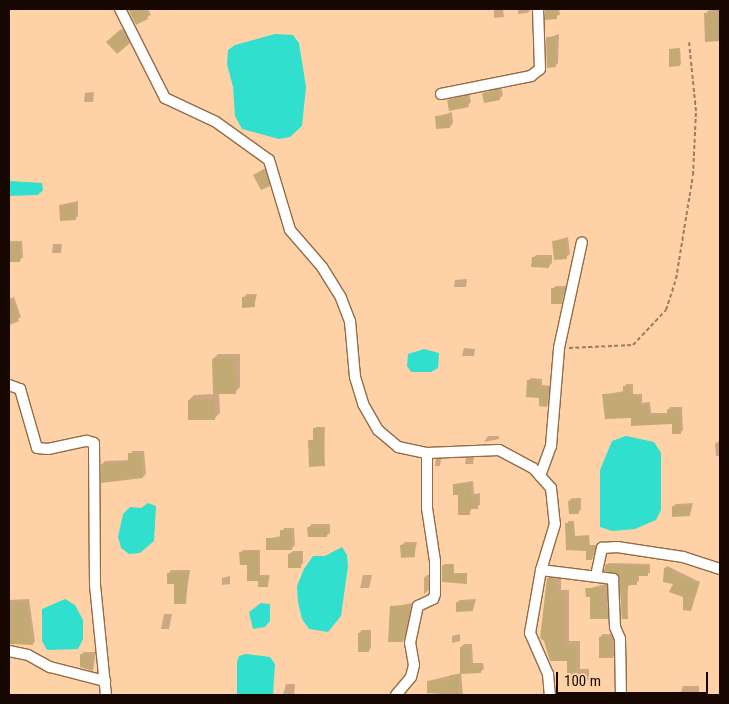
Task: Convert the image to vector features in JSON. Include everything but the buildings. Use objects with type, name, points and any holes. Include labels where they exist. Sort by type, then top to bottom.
[{"type":"street","points":[[120,9],[165,98],[216,122],[269,160],[290,230],[322,267],[342,298],[350,321],[355,377],[363,404],[378,430],[398,447],[428,453],[499,450],[533,468],[551,488],[556,524],[541,570],[530,633],[548,674],[550,695]]},
{"type":"street","points":[[441,94],[531,76],[540,69],[538,9]]},
{"type":"street","points":[[540,476],[551,446],[559,348],[582,242]]},
{"type":"street","points":[[9,385],[20,389],[37,448],[48,450],[87,440],[94,443],[95,586],[106,695]]},
{"type":"street","points":[[396,695],[411,676],[414,665],[410,643],[418,606],[433,599],[435,594],[435,562],[427,508],[428,453]]},
{"type":"street","points":[[596,576],[602,548],[617,546],[683,557],[720,569]]},
{"type":"street","points":[[541,570],[596,576],[612,580],[615,627],[620,639],[621,695]]},
{"type":"street","points":[[9,651],[28,655],[50,667],[105,681]]},
{"type":"path","points":[[559,348],[633,345],[666,310],[676,278],[693,175],[696,112],[689,42]]},
{"type":"water","points":[[275,34],[293,35],[299,43],[306,87],[302,126],[290,137],[279,139],[242,129],[235,116],[233,87],[227,64],[228,50],[235,45]]},
{"type":"water","points":[[9,181],[42,183],[43,190],[38,195],[9,196]]},
{"type":"water","points":[[424,349],[439,353],[438,368],[431,372],[411,372],[407,366],[408,354]]},
{"type":"water","points":[[626,436],[654,442],[661,453],[661,510],[656,520],[635,529],[612,531],[600,527],[600,470],[612,441]]},
{"type":"water","points":[[148,503],[156,506],[154,541],[140,553],[129,554],[121,548],[118,537],[123,514],[130,507],[141,508]]},
{"type":"water","points":[[342,547],[347,555],[348,566],[341,616],[328,632],[309,629],[302,619],[297,586],[304,569],[313,556],[325,556]]},
{"type":"water","points":[[65,599],[75,605],[83,620],[83,639],[78,649],[47,650],[42,641],[42,609]]},
{"type":"water","points":[[261,603],[270,604],[270,621],[265,627],[253,629],[249,612]]},
{"type":"water","points":[[246,654],[270,657],[275,664],[273,695],[237,695],[237,662],[239,656]]}]
